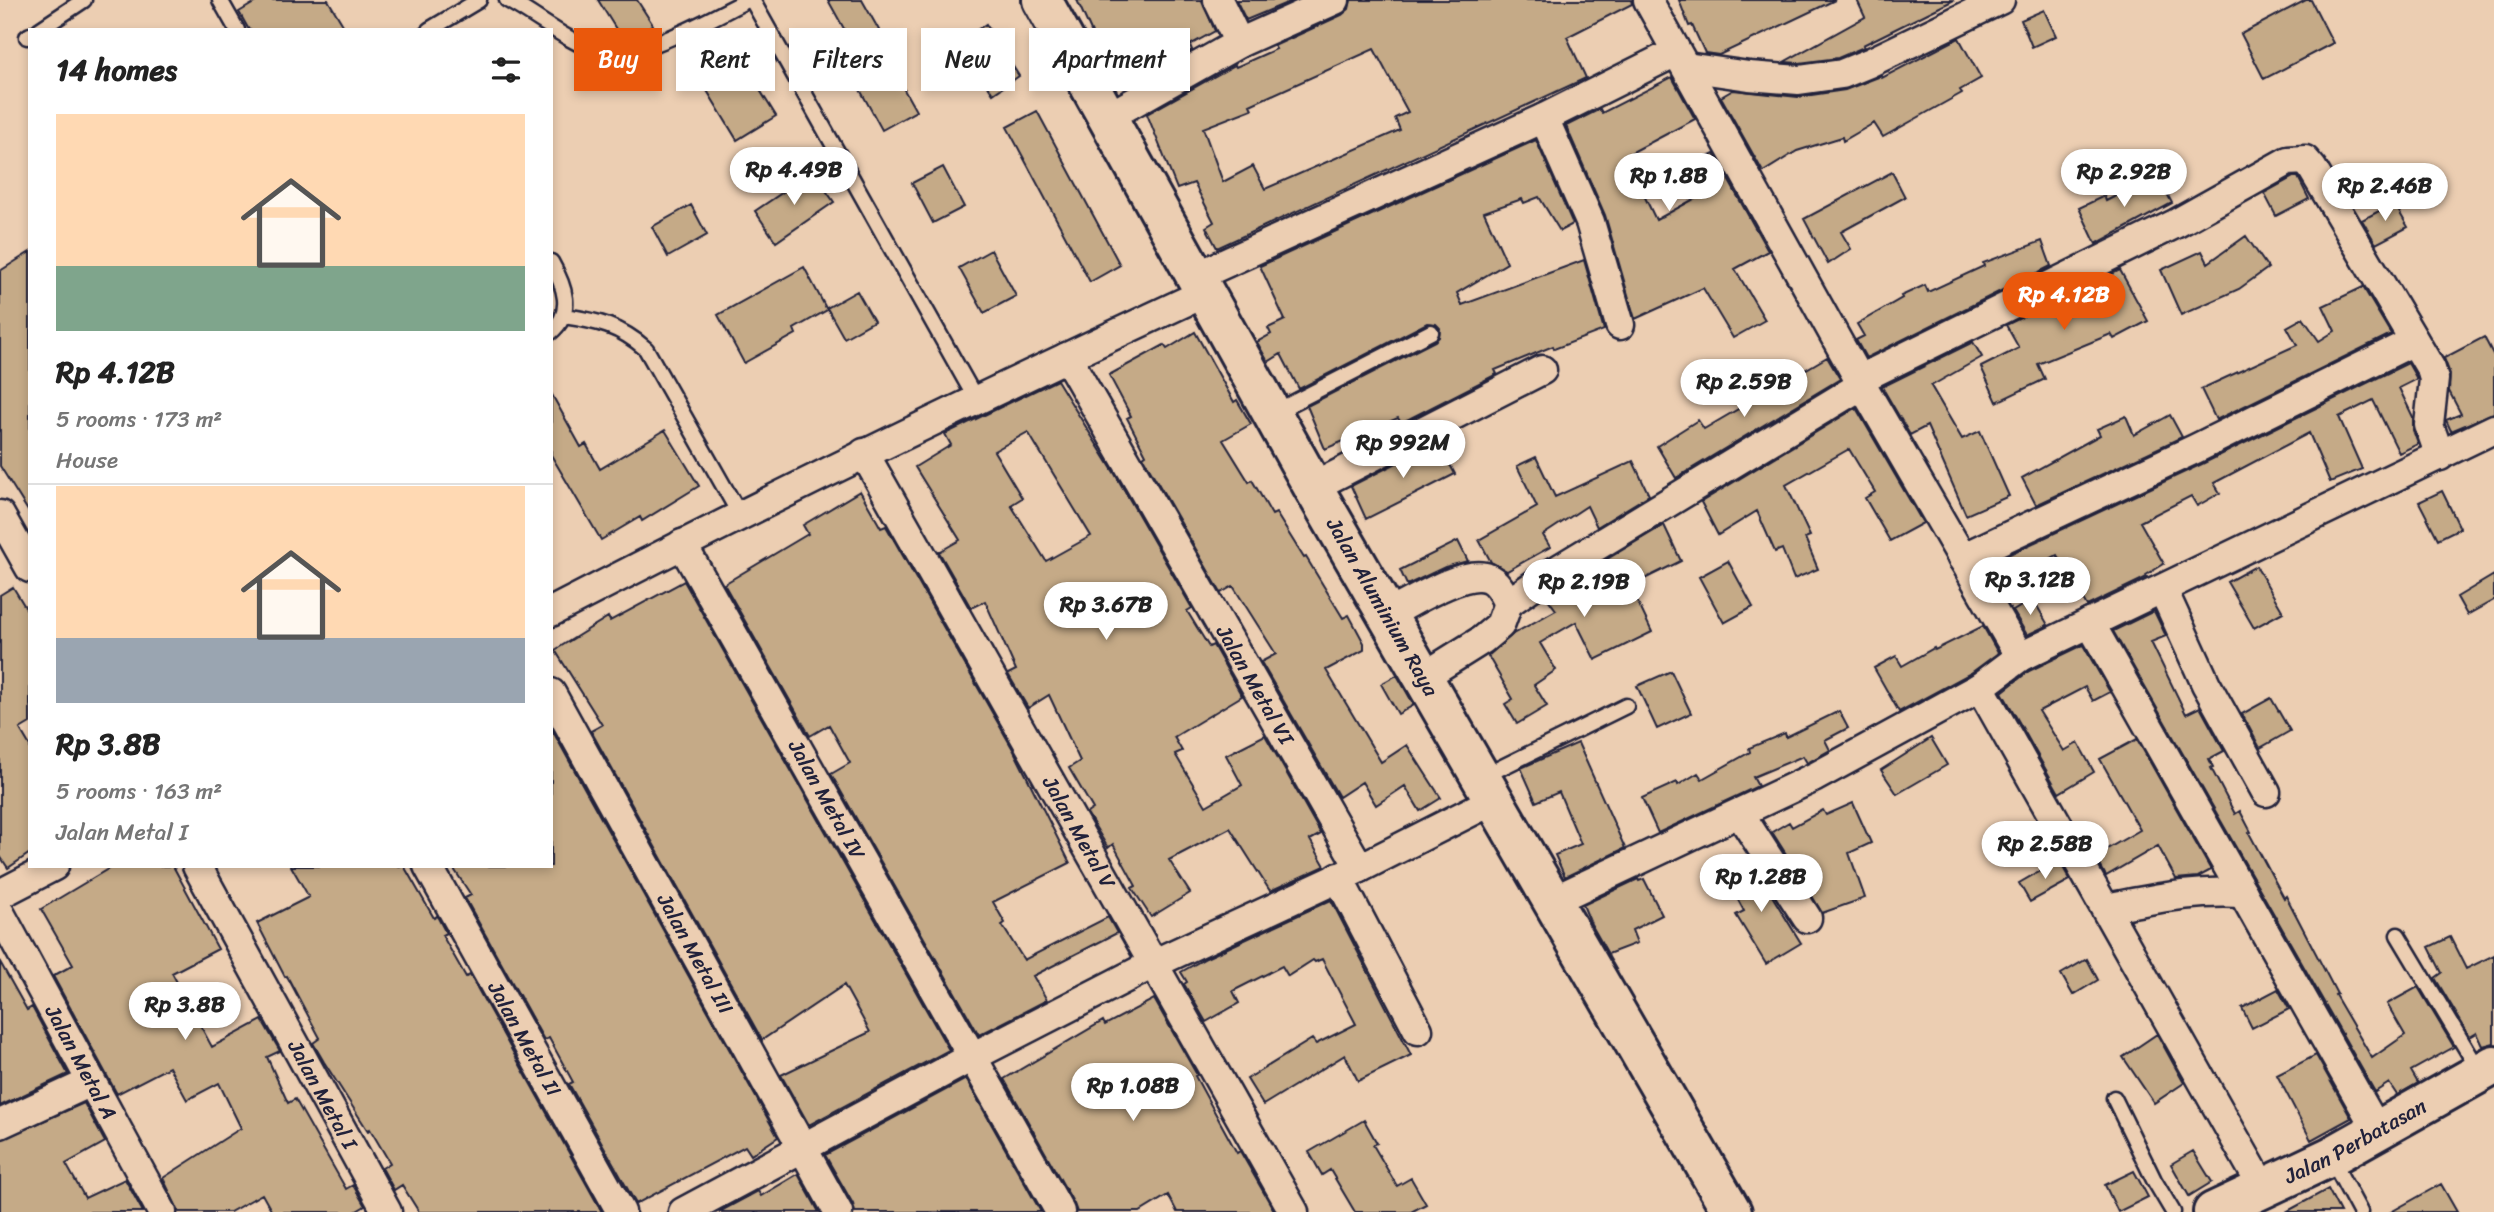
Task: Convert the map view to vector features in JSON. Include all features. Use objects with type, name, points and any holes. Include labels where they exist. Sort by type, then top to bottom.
[{"type":"street","name":"Jalan Aluminium Raya","points":[[1042,0],[1313,487],[1732,1212]]},
{"type":"street","points":[[1218,0],[1239,43]]},
{"type":"street","points":[[1106,118],[1239,43],[1335,0]]},
{"type":"street","points":[[1648,0],[1861,382],[2020,657]]},
{"type":"street","points":[[553,611],[864,453],[1067,357],[1200,285],[1544,118],[1681,60],[1749,76],[1799,80],[1842,74],[2000,0]]},
{"type":"street","points":[[1544,118],[1590,222],[1620,325]]},
{"type":"street","points":[[1423,677],[1491,633],[1500,625],[1508,603],[1544,578],[1861,382],[2177,223],[2288,161],[2305,160],[2312,168],[2433,374],[2429,425],[2440,456]]},
{"type":"street","points":[[1962,558],[2194,449],[2414,341]]},
{"type":"street","name":"Jalan Metal VI","points":[[1067,357],[1349,872],[1418,1030]]},
{"type":"street","points":[[1313,487],[1542,370]]},
{"type":"street","points":[[1552,901],[1815,777],[1980,687],[2020,657],[2494,429]]},
{"type":"street","name":"Jalan Metal V","points":[[864,453],[1294,1212]]},
{"type":"street","points":[[0,515],[28,564]]},
{"type":"street","name":"Jalan Metal IV","points":[[682,544],[1060,1212]]},
{"type":"street","points":[[1387,615],[1460,579],[1474,575],[1492,580],[1501,589],[1508,603]]},
{"type":"street","points":[[2163,590],[2206,684],[2266,792]]},
{"type":"street","points":[[2090,622],[2377,1130]]},
{"type":"street","points":[[1980,687],[2263,1188]]},
{"type":"street","name":"Jalan Metal III","points":[[553,697],[838,1212]]},
{"type":"street","points":[[683,1212],[972,1057],[1153,964],[1349,872],[1487,789]]},
{"type":"street","points":[[1740,814],[1807,918]]},
{"type":"street","points":[[0,894],[50,868]]},
{"type":"street","name":"Jalan Metal I","points":[[198,868],[387,1212]]},
{"type":"street","name":"Jalan Metal II","points":[[429,868],[621,1212]]},
{"type":"street","points":[[2106,908],[2177,894],[2243,892]]},
{"type":"street","name":"Jalan Metal A","points":[[0,913],[162,1212]]},
{"type":"street","name":"Jalan Perbatasan","points":[[2213,1212],[2330,1157],[2487,1069]]},
{"type":"street","points":[[0,1124],[92,1082]]},
{"type":"lane","points":[[41,28],[84,0]]},
{"type":"lane","points":[[220,0],[236,28]]},
{"type":"lane","points":[[432,28],[479,0]]},
{"type":"lane","points":[[507,0],[582,44],[608,54],[639,51],[750,0],[977,401]]},
{"type":"lane","points":[[553,267],[565,294],[564,316],[553,330]]},
{"type":"lane","points":[[564,316],[605,324],[628,334],[646,349],[740,515]]},
{"type":"lane","points":[[1272,414],[1431,332]]},
{"type":"lane","points":[[1487,789],[1626,706]]},
{"type":"lane","points":[[2398,935],[2487,1069]]},
{"type":"lane","points":[[2114,1098],[2154,1180],[2173,1212]]},
{"type":"lane","points":[[2330,1157],[2360,1212]]},
{"type":"building","points":[[259,0],[328,0],[345,28],[248,28],[239,12]]},
{"type":"building","points":[[598,0],[637,0],[653,25],[648,28],[615,28]]},
{"type":"building","points":[[828,0],[862,0],[878,28],[844,28]]},
{"type":"building","points":[[1077,0],[1202,0],[1215,31],[1190,45],[1190,28],[1090,28]]},
{"type":"building","points":[[1236,0],[1294,0],[1246,20]]},
{"type":"building","points":[[1351,0],[1631,0],[1632,4],[1567,37],[1586,78],[1217,248],[1206,227],[1214,222],[1194,183],[1177,189],[1147,114],[1235,65],[1236,67],[1276,49],[1274,46],[1342,15],[1349,9]],"holes":[[[1374,49],[1408,112],[1395,118],[1400,130],[1265,189],[1253,166],[1223,182],[1203,128],[1252,109],[1250,105]]]},
{"type":"building","points":[[1679,0],[1835,0],[1719,55],[1705,53],[1692,25],[1689,26]]},
{"type":"building","points":[[1857,0],[1954,0],[1838,58],[1799,63],[1784,62],[1865,17]]},
{"type":"building","points":[[2306,0],[2311,0],[2333,43],[2264,79],[2241,34]]},
{"type":"building","points":[[2044,10],[2056,36],[2032,47],[2021,20]]},
{"type":"building","points":[[1959,38],[1981,78],[1960,90],[1962,93],[1883,137],[1874,123],[1843,141],[1842,137],[1797,151],[1763,172],[1721,97],[1733,90],[1798,97],[1845,90],[1881,76],[1882,78]]},
{"type":"building","points":[[1672,77],[1695,119],[1625,156],[1656,220],[1694,199],[1679,171],[1714,154],[1768,251],[1735,269],[1765,320],[1733,338],[1703,288],[1635,319],[1605,215],[1566,126],[1600,109],[1602,113]]},
{"type":"building","points":[[707,91],[761,91],[776,116],[737,140]]},
{"type":"building","points":[[861,91],[905,91],[916,111],[882,130]]},
{"type":"building","points":[[1037,111],[1120,265],[1090,282],[1007,127]]},
{"type":"building","points":[[1536,140],[1573,224],[1560,231],[1539,197],[1524,203],[1522,199],[1484,212],[1507,263],[1457,293],[1462,305],[1584,260],[1604,330],[1554,349],[1553,346],[1495,370],[1497,374],[1401,423],[1398,418],[1325,449],[1307,406],[1435,341],[1439,337],[1440,328],[1436,324],[1427,323],[1299,389],[1281,354],[1268,362],[1257,342],[1271,334],[1268,328],[1285,320],[1260,266]]},
{"type":"building","points":[[943,167],[964,207],[933,223],[912,183]]},
{"type":"building","points":[[813,172],[834,202],[776,242],[755,211]]},
{"type":"building","points":[[1892,172],[1905,197],[1841,232],[1851,249],[1828,264],[1804,219]]},
{"type":"building","points":[[2157,175],[2172,203],[2096,244],[2079,208],[2104,196],[2106,201]]},
{"type":"building","points":[[2293,177],[2298,177],[2309,199],[2276,216],[2264,193]]},
{"type":"building","points":[[2394,203],[2408,227],[2376,244],[2362,220]]},
{"type":"building","points":[[691,205],[707,235],[668,257],[652,227]]},
{"type":"building","points":[[2246,236],[2268,268],[2239,289],[2181,315],[2161,270],[2202,251],[2208,263]]},
{"type":"building","points":[[2042,241],[2051,266],[1866,358],[1856,340],[1864,336],[1857,324],[1902,298],[1901,296],[1925,285],[1928,292],[1984,266],[1983,263]]},
{"type":"building","points":[[991,250],[1016,296],[984,313],[959,268]]},
{"type":"building","points":[[28,253],[28,511],[0,466],[0,271]]},
{"type":"building","points":[[804,267],[827,310],[794,329],[796,334],[744,363],[718,315]]},
{"type":"building","points":[[2120,270],[2148,321],[2114,339],[2111,334],[2038,364],[2045,379],[1997,402],[1981,367],[2019,348],[2006,325]]},
{"type":"building","points":[[2363,287],[2391,334],[2216,420],[2201,389],[2297,345],[2287,327],[2303,318],[2319,341],[2335,331],[2323,306]]},
{"type":"building","points":[[857,291],[874,321],[844,338],[827,308]]},
{"type":"building","points":[[1195,332],[1234,402],[1237,400],[1251,424],[1223,440],[1249,482],[1252,480],[1272,515],[1276,513],[1304,558],[1306,557],[1343,618],[1349,615],[1364,643],[1364,650],[1326,670],[1381,762],[1407,745],[1441,798],[1420,811],[1405,786],[1376,805],[1362,782],[1339,797],[1261,662],[1276,654],[1233,586],[1221,593],[1143,457],[1146,455],[1127,418],[1131,416],[1109,375],[1164,345],[1167,349]]},
{"type":"building","points":[[2484,337],[2494,356],[2494,413],[2451,431],[2446,420],[2461,414],[2449,391],[2450,374],[2444,358]]},
{"type":"building","points":[[1973,342],[1982,357],[1931,386],[1962,439],[1980,431],[2009,496],[1966,515],[1927,426],[1910,435],[1882,387]]},
{"type":"building","points":[[1827,357],[1840,379],[1676,478],[1657,446],[1698,420],[1704,429]]},
{"type":"building","points":[[2408,363],[2417,379],[2399,388],[2413,417],[2413,430],[2418,444],[2399,453],[2373,400],[2339,417],[2362,469],[2330,482],[2309,433],[2214,483],[2220,493],[2197,506],[2191,496],[2140,522],[2164,564],[2146,575],[2147,577],[2087,606],[2057,555],[2010,580],[1999,559],[2202,464]]},
{"type":"building","points":[[1057,380],[1192,608],[1187,611],[1209,647],[1213,645],[1242,696],[1174,737],[1182,751],[1175,754],[1206,806],[1242,785],[1226,755],[1265,735],[1321,834],[1310,840],[1325,866],[1270,891],[1230,828],[1169,860],[1190,893],[1151,917],[1132,888],[1136,886],[1113,844],[1108,848],[1087,813],[1093,809],[1069,768],[1080,761],[1049,695],[1028,708],[1008,674],[1016,670],[985,601],[971,608],[939,552],[960,540],[915,467],[951,445],[945,434]],"holes":[[[1028,432],[1091,536],[1046,561],[1011,505],[1022,498],[994,451]]]},
{"type":"building","points":[[553,397],[581,447],[586,444],[600,469],[665,430],[699,486],[642,521],[640,517],[601,540],[553,458]]},
{"type":"building","points":[[1856,408],[1923,523],[1890,541],[1865,498],[1875,492],[1849,449],[1786,485],[1810,536],[1805,538],[1818,569],[1794,579],[1782,549],[1775,552],[1757,511],[1718,535],[1701,502]]},
{"type":"building","points":[[2170,415],[2182,437],[2036,505],[2022,478],[2100,435],[2097,429],[2126,416],[2134,435]]},
{"type":"building","points":[[1438,442],[1455,474],[1366,519],[1351,486]]},
{"type":"building","points":[[1536,457],[1555,497],[1633,461],[1649,495],[1597,527],[1587,506],[1543,535],[1550,547],[1507,571],[1491,562],[1479,540],[1537,507],[1517,466]]},
{"type":"building","points":[[860,491],[881,528],[886,526],[1014,751],[1070,863],[993,902],[1005,923],[1002,925],[1024,960],[1108,917],[1117,933],[1033,976],[1047,1000],[979,1035],[831,774],[850,763],[829,725],[810,736],[724,584],[808,534],[803,525]]},
{"type":"building","points":[[2442,491],[2460,528],[2438,539],[2419,502]]},
{"type":"building","points":[[1664,525],[1681,561],[1630,586],[1652,632],[1595,660],[1576,622],[1540,643],[1556,670],[1534,685],[1547,706],[1517,724],[1505,704],[1513,699],[1488,656],[1513,634],[1556,610],[1548,599],[1579,576]]},
{"type":"building","points":[[1458,541],[1468,561],[1445,567],[1407,585],[1400,570]]},
{"type":"building","points":[[1728,561],[1753,607],[1724,623],[1699,577]]},
{"type":"building","points":[[2256,566],[2283,612],[2254,628],[2227,582]]},
{"type":"building","points":[[2494,575],[2494,600],[2467,615],[2457,597]]},
{"type":"building","points":[[684,581],[949,1050],[809,1125],[781,1075],[870,1032],[844,985],[762,1040],[591,731],[602,725],[555,650],[608,617],[610,621]]},
{"type":"building","points":[[13,587],[28,612],[28,724],[20,729],[28,743],[28,854],[8,868],[0,856],[0,595]]},
{"type":"building","points":[[2033,599],[2048,625],[2027,635],[2013,611]]},
{"type":"building","points":[[2154,611],[2166,636],[2151,642],[2186,714],[2200,707],[2224,751],[2209,759],[2213,767],[2211,768],[2235,814],[2240,811],[2251,832],[2249,833],[2284,898],[2286,896],[2337,994],[2335,995],[2372,1058],[2405,1035],[2387,1004],[2418,987],[2454,1047],[2411,1071],[2418,1083],[2397,1095],[2389,1083],[2375,1092],[2113,631]]},
{"type":"building","points":[[1983,626],[1998,653],[1971,673],[1899,712],[1874,668],[1896,656],[1902,666]]},
{"type":"building","points":[[2083,645],[2110,692],[2093,701],[2085,687],[2039,711],[2064,751],[2078,743],[2094,772],[2059,793],[2002,692],[2029,671]]},
{"type":"building","points":[[1671,671],[1691,713],[1657,729],[1637,686]]},
{"type":"building","points":[[1397,675],[1414,705],[1398,714],[1381,684]]},
{"type":"building","points":[[2271,698],[2290,731],[2260,748],[2242,714]]},
{"type":"building","points":[[1839,711],[1848,728],[1825,740],[1830,750],[1807,763],[1803,756],[1753,777],[1758,786],[1658,833],[1642,798],[1677,782],[1678,785],[1698,773],[1702,779],[1750,752],[1749,748],[1785,733],[1786,737]]},
{"type":"building","points":[[553,732],[778,1137],[751,1155],[745,1146],[636,1204],[569,1084],[573,1082],[549,1038],[544,1040],[465,898],[471,895],[453,868],[553,868]]},
{"type":"building","points":[[1931,738],[1947,765],[1897,794],[1881,770]]},
{"type":"building","points":[[2137,739],[2211,870],[2198,877],[2176,879],[2158,846],[2106,876],[2095,856],[2140,830],[2100,759]]},
{"type":"building","points":[[1578,743],[1625,848],[1565,877],[1555,855],[1581,844],[1559,792],[1536,802],[1521,768]]},
{"type":"building","points":[[1853,803],[1871,843],[1849,853],[1865,898],[1822,913],[1812,896],[1800,861],[1793,865],[1772,832],[1789,822],[1792,827],[1823,810],[1826,815]]},
{"type":"building","points":[[1750,860],[1801,943],[1766,964],[1736,915],[1744,911],[1724,874]]},
{"type":"building","points":[[2059,860],[2070,880],[2030,902],[2019,883]]},
{"type":"building","points":[[110,868],[174,868],[218,949],[172,973],[212,1047],[262,1020],[280,1051],[267,1057],[288,1103],[295,1099],[346,1189],[353,1185],[365,1206],[355,1212],[272,1212],[262,1194],[230,1212],[179,1212],[163,1178],[241,1128],[219,1083],[187,1100],[169,1067],[117,1094],[53,976],[73,965],[41,909]]},
{"type":"building","points":[[292,868],[405,868],[434,918],[437,916],[446,933],[442,935],[466,977],[470,975],[602,1212],[419,1212],[402,1185],[394,1190],[382,1168],[390,1163],[313,1043],[320,1038],[257,923],[309,897]]},
{"type":"building","points":[[1638,879],[1644,879],[1662,915],[1632,930],[1637,943],[1608,954],[1583,905]]},
{"type":"building","points":[[1331,900],[1411,1055],[1358,1081],[1345,1055],[1263,1105],[1247,1079],[1312,1039],[1316,1044],[1356,1024],[1322,959],[1315,962],[1313,960],[1288,976],[1282,966],[1233,991],[1239,1003],[1206,1022],[1184,984],[1187,982],[1181,972]]},
{"type":"building","points":[[2450,937],[2466,969],[2494,955],[2494,1043],[2483,1046],[2477,1033],[2470,1037],[2435,978],[2442,973],[2429,947]]},
{"type":"building","points":[[2087,959],[2098,980],[2073,995],[2061,974]]},
{"type":"building","points":[[0,962],[27,1010],[32,1007],[68,1074],[0,1106]]},
{"type":"building","points":[[2278,989],[2289,1009],[2252,1028],[2242,1008]]},
{"type":"building","points":[[1154,999],[1237,1153],[1240,1151],[1275,1212],[1177,1212],[1168,1195],[1140,1212],[1077,1212],[1004,1079],[1103,1021],[1105,1025]]},
{"type":"building","points":[[2157,1034],[2184,1083],[2154,1103],[2123,1057]]},
{"type":"building","points":[[2316,1055],[2351,1118],[2311,1140],[2277,1075]]},
{"type":"building","points":[[966,1079],[1041,1212],[855,1212],[825,1155]]},
{"type":"building","points":[[84,1103],[105,1142],[66,1164],[85,1198],[125,1179],[143,1212],[0,1212],[0,1140]]},
{"type":"building","points":[[1364,1120],[1377,1143],[1373,1145],[1397,1186],[1411,1178],[1426,1204],[1411,1212],[1355,1212],[1330,1170],[1322,1175],[1309,1152]]},
{"type":"building","points":[[2193,1151],[2212,1182],[2189,1196],[2171,1164]]},
{"type":"building","points":[[2134,1171],[2148,1197],[2118,1212],[2105,1185]]},
{"type":"building","points":[[798,1174],[819,1212],[719,1212],[758,1191],[761,1196]]},
{"type":"building","points":[[2441,1184],[2457,1212],[2391,1212]]},
{"type":"building","points":[[2328,1189],[2340,1212],[2286,1212]]}]
